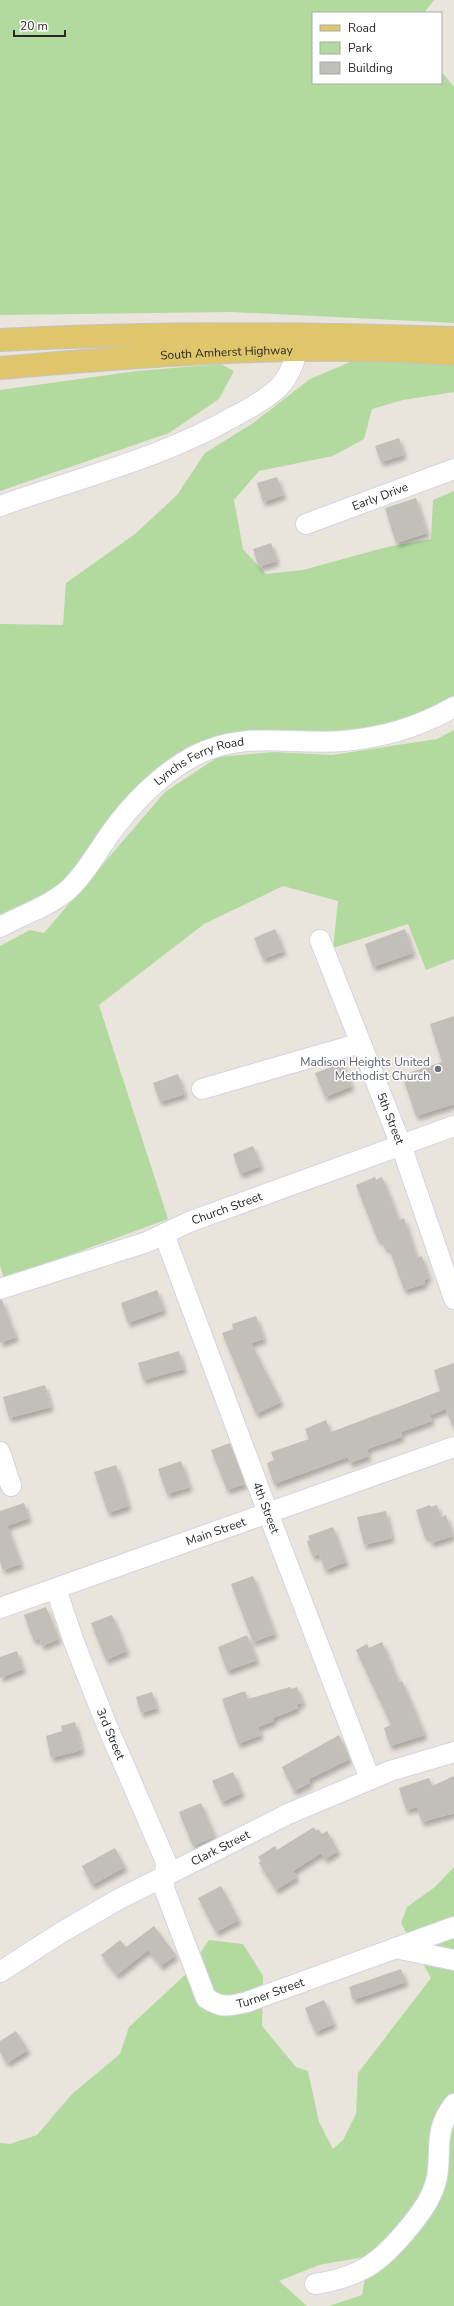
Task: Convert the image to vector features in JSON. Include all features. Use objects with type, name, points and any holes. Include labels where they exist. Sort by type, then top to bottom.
[{"type":"main road","name":"South Amherst Highway","points":[[0,368],[298,344],[377,335],[454,338]]},
{"type":"main road","name":"South Amherst Highway","points":[[0,340],[77,337],[298,344],[348,350],[454,354]]},
{"type":"street","points":[[0,506],[155,454],[225,422],[265,399],[278,387],[289,373],[298,344]]},
{"type":"street","name":"Early Drive","points":[[306,524],[454,469]]},
{"type":"street","name":"Lynchs Ferry Road","points":[[0,927],[50,902],[68,890],[83,874],[111,832],[136,803],[172,770],[194,756],[217,746],[242,740],[262,739],[341,741],[378,737],[407,729],[435,718],[454,707]]},
{"type":"street","name":"5th Street","points":[[320,940],[401,1145],[454,1299]]},
{"type":"street","points":[[202,1089],[361,1043]]},
{"type":"street","name":"Church Street","points":[[0,1289],[148,1242],[189,1222],[454,1126]]},
{"type":"street","name":"4th Street","points":[[164,1234],[268,1513],[370,1779]]},
{"type":"street","name":"Main Street","points":[[0,1608],[454,1447]]},
{"type":"street","points":[[0,1452],[11,1486]]},
{"type":"street","name":"3rd Street","points":[[56,1589],[74,1642],[105,1721],[166,1862],[164,1878]]},
{"type":"street","name":"Clark Street","points":[[0,1972],[62,1932],[119,1899],[164,1878],[288,1814],[370,1779],[454,1752]]},
{"type":"street","name":"Turner Street","points":[[164,1878],[164,1888],[206,1998],[217,2005],[227,2007],[247,2002],[454,1927]]},
{"type":"street","points":[[395,1948],[454,1960]]},
{"type":"street","points":[[315,2284],[331,2281],[371,2266],[391,2249],[425,2207],[433,2192],[437,2176],[438,2144],[443,2123],[454,2104]]},
{"type":"green space","points":[[0,0],[434,0],[425,12],[312,12],[312,84],[442,84],[442,72],[454,87],[454,323],[232,312],[0,315]]},
{"type":"green space","points":[[355,360],[454,362],[454,392],[403,400],[372,409],[364,439],[333,456],[259,471],[234,500],[243,549],[266,574],[303,570],[387,547],[431,539],[433,500],[454,491],[454,698],[432,711],[376,729],[215,739],[77,869],[47,895],[0,918],[0,624],[63,625],[66,583],[135,534],[177,495],[205,453],[253,423],[310,379]]},
{"type":"green space","points":[[221,364],[234,371],[219,399],[169,433],[0,491],[0,390],[137,371]]},
{"type":"green space","points":[[454,730],[454,959],[426,970],[408,924],[333,948],[338,901],[283,886],[204,924],[99,1005],[168,1219],[4,1279],[0,1265],[0,946],[30,930],[44,933],[165,792],[218,757],[274,752],[332,755],[437,739]]},
{"type":"green space","points":[[454,1867],[454,2306],[329,2306],[362,2295],[369,2256],[319,2265],[279,2281],[307,2306],[0,2306],[0,2143],[10,2144],[37,2135],[72,2094],[120,2054],[129,2027],[186,1974],[209,1940],[243,1944],[263,1976],[262,2026],[296,2067],[308,2071],[319,2122],[333,2149],[343,2140],[356,2114],[358,2073],[431,1978],[401,1923],[407,1907],[435,1887]]},
{"type":"building","points":[[399,438],[404,455],[381,462],[375,446]]},
{"type":"building","points":[[277,477],[284,495],[263,502],[257,483]]},
{"type":"building","points":[[416,498],[427,533],[396,543],[385,508]]},
{"type":"building","points":[[271,543],[277,561],[259,567],[253,549]]},
{"type":"building","points":[[275,929],[284,951],[263,959],[254,938]]},
{"type":"building","points":[[405,929],[413,953],[373,967],[365,944]]},
{"type":"building","name":"Madison Heights United Methodist Church","points":[[454,1016],[454,1104],[416,1116],[402,1075],[442,1062],[430,1024]]},
{"type":"building","points":[[342,1063],[352,1086],[325,1097],[315,1073]]},
{"type":"building","points":[[178,1074],[185,1094],[160,1102],[153,1083]]},
{"type":"building","points":[[253,1146],[261,1166],[240,1174],[233,1154]]},
{"type":"building","points":[[375,1177],[376,1180],[382,1177],[399,1220],[404,1218],[417,1258],[422,1256],[429,1278],[424,1280],[425,1284],[404,1290],[389,1248],[385,1249],[381,1239],[378,1241],[356,1185]]},
{"type":"building","points":[[157,1290],[164,1310],[128,1323],[121,1303]]},
{"type":"building","points":[[0,1300],[2,1300],[16,1337],[0,1343]]},
{"type":"building","points":[[256,1316],[264,1339],[251,1343],[281,1402],[256,1414],[222,1333],[233,1329],[232,1324]]},
{"type":"building","points":[[179,1351],[184,1369],[143,1380],[138,1363]]},
{"type":"building","points":[[454,1363],[454,1425],[452,1425],[446,1409],[430,1415],[432,1421],[401,1432],[402,1437],[367,1449],[369,1456],[350,1463],[348,1457],[274,1484],[267,1463],[274,1460],[271,1452],[309,1439],[305,1429],[326,1420],[331,1432],[440,1391],[434,1370]]},
{"type":"building","points":[[45,1385],[51,1407],[9,1418],[3,1397]]},
{"type":"building","points":[[230,1443],[245,1484],[227,1490],[211,1450]]},
{"type":"building","points":[[181,1461],[190,1487],[167,1494],[158,1469]]},
{"type":"building","points":[[116,1465],[129,1506],[108,1513],[94,1472]]},
{"type":"building","points":[[24,1503],[29,1518],[7,1526],[21,1564],[3,1570],[0,1561],[0,1511]]},
{"type":"building","points":[[430,1505],[431,1507],[437,1505],[441,1517],[446,1515],[453,1536],[431,1543],[429,1536],[425,1538],[416,1510]]},
{"type":"building","points":[[386,1511],[392,1538],[364,1545],[357,1517]]},
{"type":"building","points":[[333,1527],[346,1562],[325,1570],[319,1554],[313,1557],[307,1542],[310,1540],[308,1536]]},
{"type":"building","points":[[253,1576],[275,1634],[253,1642],[231,1584]]},
{"type":"building","points":[[46,1607],[59,1639],[42,1646],[39,1638],[34,1641],[24,1615]]},
{"type":"building","points":[[112,1615],[127,1651],[106,1660],[91,1623]]},
{"type":"building","points":[[247,1635],[257,1660],[227,1671],[218,1647]]},
{"type":"building","points":[[382,1642],[399,1682],[402,1681],[425,1735],[390,1746],[384,1728],[391,1725],[356,1650],[367,1644],[369,1648]]},
{"type":"building","points":[[17,1651],[23,1669],[0,1678],[0,1657]]},
{"type":"building","points":[[290,1687],[292,1689],[297,1687],[303,1703],[297,1704],[298,1708],[273,1718],[274,1721],[258,1727],[261,1735],[238,1744],[222,1699],[245,1691],[248,1699]]},
{"type":"building","points":[[152,1692],[157,1708],[141,1713],[136,1697]]},
{"type":"building","points":[[75,1722],[82,1750],[51,1758],[46,1736],[62,1731],[61,1726]]},
{"type":"building","points":[[339,1735],[350,1759],[309,1779],[310,1783],[294,1791],[282,1767]]},
{"type":"building","points":[[233,1772],[242,1793],[222,1802],[212,1781]]},
{"type":"building","points":[[454,1776],[454,1813],[422,1822],[417,1807],[406,1810],[399,1788],[429,1778],[432,1786]]},
{"type":"building","points":[[201,1803],[215,1837],[193,1846],[179,1812]]},
{"type":"building","points":[[314,1827],[316,1831],[318,1829],[322,1834],[327,1831],[338,1851],[325,1859],[321,1853],[293,1871],[297,1877],[276,1890],[259,1863],[261,1861],[258,1857],[275,1846],[277,1850]]},
{"type":"building","points":[[115,1848],[125,1867],[92,1885],[82,1866]]},
{"type":"building","points":[[221,1886],[239,1920],[216,1932],[198,1898]]},
{"type":"building","points":[[154,1926],[176,1955],[161,1966],[148,1950],[117,1975],[101,1955],[120,1940],[126,1947]]},
{"type":"building","points":[[401,1969],[406,1982],[353,2000],[349,1987]]},
{"type":"building","points":[[324,2000],[334,2024],[315,2032],[305,2008]]},
{"type":"building","points":[[16,2031],[28,2050],[7,2063],[0,2052],[0,2041]]},
{"type":"place","name":"Madison Heights United Methodist Church","points":[[438,1069]]}]
